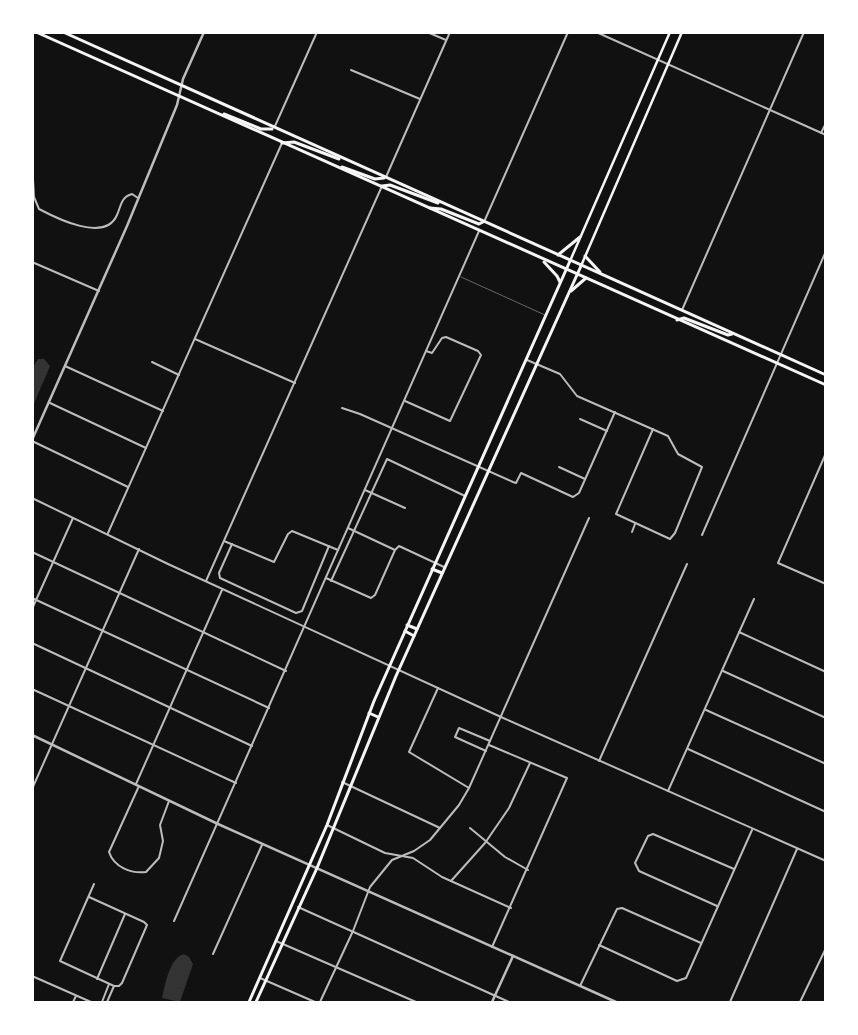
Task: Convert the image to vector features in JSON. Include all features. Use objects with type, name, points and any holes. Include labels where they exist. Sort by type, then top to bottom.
[{"type":"main road","points":[[36,32],[826,385]]},
{"type":"main road","points":[[63,32],[181,87],[826,375]]},
{"type":"main road","points":[[249,1002],[327,825],[369,713],[407,625],[670,32]]},
{"type":"main road","points":[[256,1002],[317,868],[378,717],[535,364],[581,266],[682,32]]},
{"type":"main road","points":[[211,111],[262,129],[274,128]]},
{"type":"main road","points":[[282,142],[294,142],[328,157],[347,161]]},
{"type":"main road","points":[[334,165],[352,169],[375,179],[386,178]]},
{"type":"main road","points":[[382,186],[390,185],[418,197],[443,204]]},
{"type":"main road","points":[[427,207],[441,209],[479,224],[484,222]]},
{"type":"main road","points":[[558,255],[580,237]]},
{"type":"main road","points":[[585,256],[605,276]]},
{"type":"main road","points":[[541,259],[558,276],[560,282]]},
{"type":"main road","points":[[569,293],[586,278]]},
{"type":"main road","points":[[677,320],[684,318],[728,335],[732,334]]},
{"type":"main road","points":[[432,569],[442,574]]},
{"type":"main road","points":[[407,625],[417,629]]},
{"type":"main road","points":[[405,632],[414,636]]},
{"type":"main road","points":[[369,713],[378,717]]},
{"type":"street","points":[[128,487],[32,440],[99,291],[204,32]]},
{"type":"street","points":[[274,128],[317,32]]},
{"type":"street","points":[[427,32],[446,40]]},
{"type":"street","points":[[386,178],[450,32]]},
{"type":"street","points":[[484,222],[568,32]]},
{"type":"street","points":[[596,32],[826,135]]},
{"type":"street","points":[[682,310],[804,32]]},
{"type":"street","points":[[351,70],[420,99]]},
{"type":"street","points":[[821,133],[826,123]]},
{"type":"street","points":[[108,533],[282,142]]},
{"type":"street","points":[[32,161],[34,197],[39,209],[74,226],[84,228],[106,225],[117,215],[124,198],[132,194],[138,198]]},
{"type":"street","points":[[206,581],[382,186]]},
{"type":"street","points":[[174,921],[270,708],[479,231]]},
{"type":"street","points":[[702,535],[775,363],[826,251]]},
{"type":"street","points":[[32,262],[99,291]]},
{"type":"street","points":[[405,401],[450,421],[481,355],[478,351],[446,336],[442,338],[432,353],[426,352]]},
{"type":"street","points":[[195,338],[295,383]]},
{"type":"street","points":[[525,358],[560,374],[578,396],[668,436],[678,454],[700,465],[702,471],[673,536],[667,538],[619,517],[616,510],[652,429]]},
{"type":"street","points":[[152,362],[179,375]]},
{"type":"street","points":[[65,366],[163,411]]},
{"type":"street","points":[[50,403],[146,448]]},
{"type":"street","points":[[342,408],[488,470],[516,484],[521,473],[573,497],[579,493],[615,412]]},
{"type":"street","points":[[580,419],[607,431]]},
{"type":"street","points":[[826,452],[778,563],[826,584]]},
{"type":"street","points":[[331,580],[387,459],[464,496]]},
{"type":"street","points":[[559,467],[585,479]]},
{"type":"street","points":[[365,490],[405,508]]},
{"type":"street","points":[[32,498],[223,589],[501,717],[826,861]]},
{"type":"street","points":[[32,609],[74,517]]},
{"type":"street","points":[[320,1002],[369,892],[392,860],[399,855],[414,851],[430,840],[459,805],[469,788],[589,518]]},
{"type":"street","points":[[632,532],[635,524]]},
{"type":"street","points":[[348,528],[395,550]]},
{"type":"street","points":[[224,541],[274,562],[288,534],[292,531],[338,550]]},
{"type":"street","points":[[232,544],[219,573],[220,578],[296,613],[302,612],[329,546]]},
{"type":"street","points":[[326,578],[367,597],[373,597],[395,550],[399,546],[444,567]]},
{"type":"street","points":[[32,788],[139,549]]},
{"type":"street","points":[[32,552],[286,671]]},
{"type":"street","points":[[600,761],[687,564]]},
{"type":"street","points":[[169,800],[160,825],[163,841],[159,858],[146,872],[137,873],[118,865],[111,858],[109,852],[153,745],[223,589]]},
{"type":"street","points":[[32,598],[270,708]]},
{"type":"street","points":[[668,791],[706,710],[754,599]]},
{"type":"street","points":[[739,632],[826,672]]},
{"type":"street","points":[[32,643],[252,746]]},
{"type":"street","points":[[723,671],[826,718]]},
{"type":"street","points":[[438,688],[409,752],[469,788]]},
{"type":"street","points":[[32,689],[236,783]]},
{"type":"street","points":[[706,710],[826,764]]},
{"type":"street","points":[[486,751],[455,737],[459,728],[490,741]]},
{"type":"street","points":[[32,735],[218,824],[610,1001],[616,1002]]},
{"type":"street","points":[[489,745],[567,778],[528,870],[492,947]]},
{"type":"street","points":[[688,749],[826,812]]},
{"type":"street","points":[[451,881],[485,842],[509,808],[530,763]]},
{"type":"street","points":[[342,782],[440,828]]},
{"type":"street","points":[[327,825],[385,853],[413,858],[451,881],[511,908]]},
{"type":"street","points":[[470,828],[485,842],[528,870]]},
{"type":"street","points":[[599,945],[677,982],[686,978],[700,943],[753,829]]},
{"type":"street","points":[[717,906],[639,870],[635,863],[648,836],[653,834],[734,869]]},
{"type":"street","points":[[213,954],[263,843]]},
{"type":"street","points":[[730,1002],[797,848]]},
{"type":"street","points":[[89,896],[147,925],[122,983],[114,986],[60,961],[94,884]]},
{"type":"street","points":[[298,907],[509,1002]]},
{"type":"street","points":[[580,986],[614,913],[622,908],[700,943]]},
{"type":"street","points":[[97,979],[126,913]]},
{"type":"street","points":[[276,941],[416,1002]]},
{"type":"street","points":[[800,1002],[826,948]]},
{"type":"street","points":[[492,1002],[512,956]]},
{"type":"street","points":[[33,977],[91,1002]]},
{"type":"street","points":[[260,978],[315,1002]]},
{"type":"street","points":[[102,1002],[109,984]]},
{"type":"street","points":[[107,1002],[114,986]]},
{"type":"street","points":[[73,1002],[76,996]]},
{"type":"lane","points":[[460,277],[545,315]]},
{"type":"shaded area","points":[[38,359],[44,359],[50,366],[33,406],[33,367]]},
{"type":"shaded area","points":[[184,954],[189,957],[193,964],[180,1002],[162,998],[171,967]]}]
